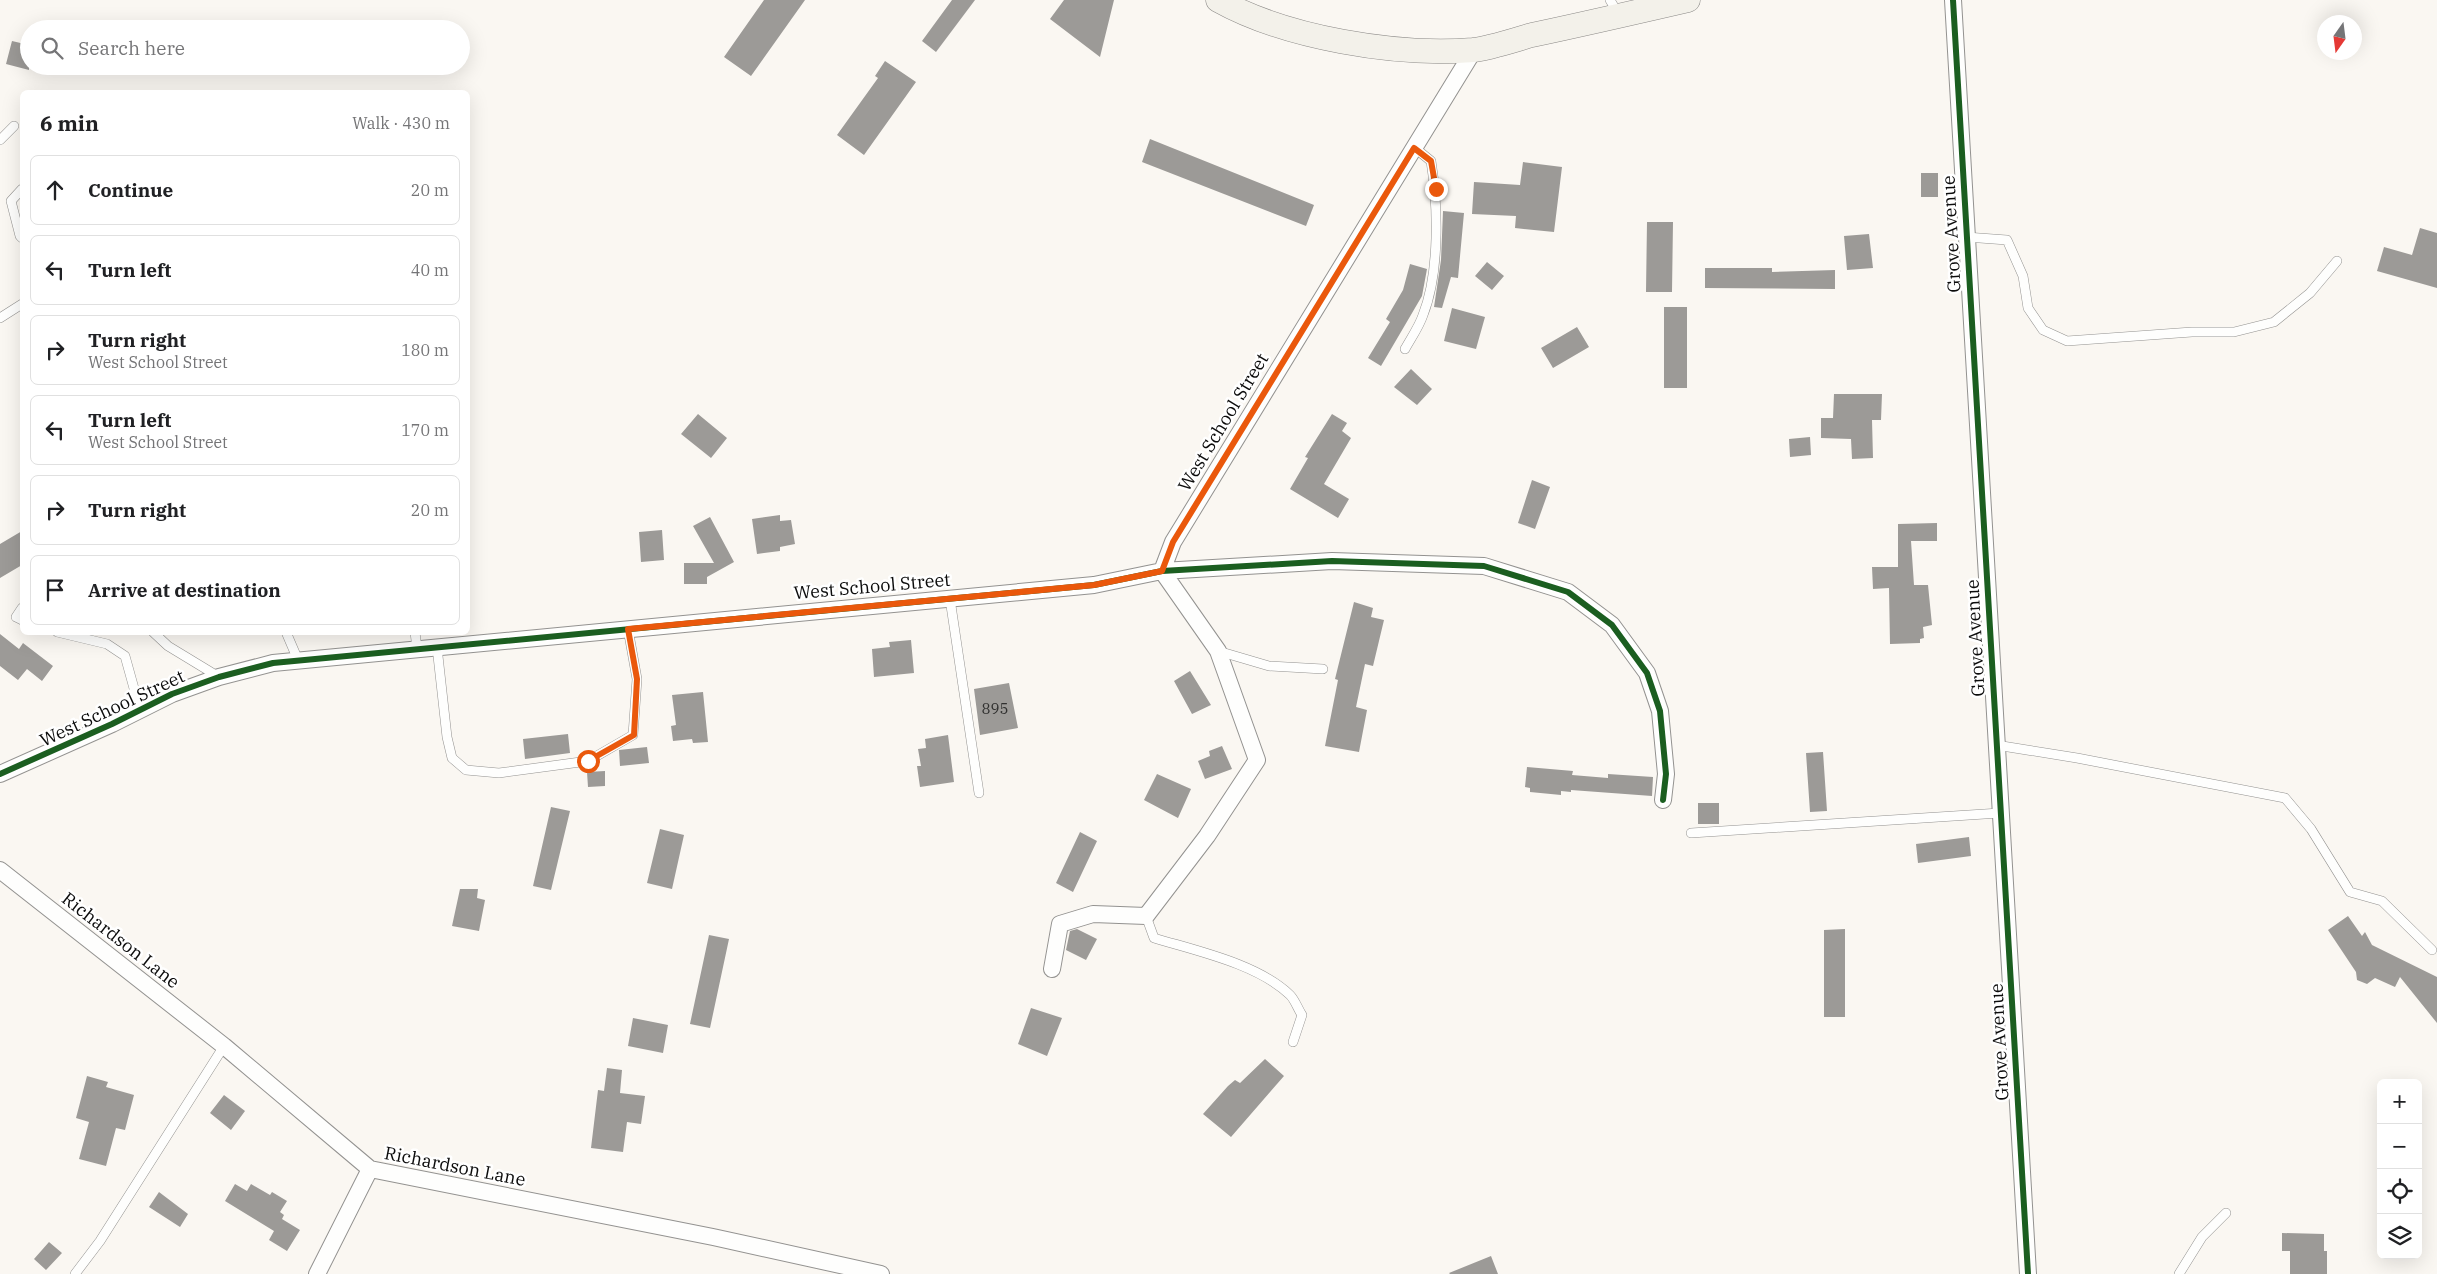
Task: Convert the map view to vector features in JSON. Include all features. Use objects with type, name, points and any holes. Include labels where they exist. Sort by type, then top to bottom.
[{"type":"main road","points":[[1228,3],[1285,28],[1352,42],[1403,50],[1474,50],[1615,8],[1688,0]]},
{"type":"street","name":"Grove Avenue","points":[[1953,0],[2028,1274]]},
{"type":"street","name":"West School Street","points":[[0,774],[172,694],[219,677],[273,663],[1094,585],[1162,571],[1173,542],[1474,50]]},
{"type":"street","points":[[1162,571],[1332,561],[1484,566],[1568,592],[1612,625],[1647,673],[1660,711],[1666,774],[1663,800]]},
{"type":"street","points":[[1052,969],[1060,924],[1094,914],[1146,916],[1208,836],[1257,760],[1218,651],[1162,571]]},
{"type":"street","name":"Richardson Lane","points":[[0,870],[224,1046],[370,1169],[713,1237],[881,1274]]},
{"type":"street","points":[[317,1274],[370,1169]]},
{"type":"lane","points":[[0,140],[14,126]]},
{"type":"lane","points":[[1405,349],[1423,315],[1430,289],[1436,234],[1436,189],[1431,161],[1414,148]]},
{"type":"lane","points":[[20,191],[11,201],[20,236]]},
{"type":"lane","points":[[1966,237],[2007,240],[2023,276],[2028,308],[2043,330],[2067,341],[2192,332],[2234,332],[2274,322],[2310,293],[2338,261]]},
{"type":"lane","points":[[0,318],[20,305]]},
{"type":"lane","points":[[950,599],[979,793]]},
{"type":"lane","points":[[437,647],[447,737],[452,758],[466,770],[499,773],[588,761],[634,735],[637,679],[628,629]]},
{"type":"lane","points":[[70,635],[107,644],[125,656],[140,710]]},
{"type":"lane","points":[[156,635],[168,646],[219,677]]},
{"type":"lane","points":[[287,635],[298,660]]},
{"type":"lane","points":[[415,635],[417,649]]},
{"type":"lane","points":[[1218,651],[1269,666],[1323,669]]},
{"type":"lane","points":[[1996,745],[2077,758],[2285,798],[2311,829],[2350,892],[2382,901],[2432,950]]},
{"type":"lane","points":[[1691,833],[2000,813]]},
{"type":"lane","points":[[1146,916],[1154,938],[1226,961],[1267,978],[1291,996],[1302,1015],[1293,1042]]},
{"type":"lane","points":[[75,1274],[95,1249],[224,1046]]},
{"type":"lane","points":[[2179,1274],[2202,1237],[2226,1213]]},
{"type":"building","points":[[764,0],[805,0],[751,76],[724,57]]},
{"type":"building","points":[[952,0],[975,0],[936,52],[922,41]]},
{"type":"building","points":[[1064,0],[1114,0],[1100,57],[1050,19]]},
{"type":"building","points":[[12,41],[20,43],[20,68],[6,64]]},
{"type":"building","points":[[885,61],[916,82],[864,155],[837,135],[878,78],[875,76]]},
{"type":"building","points":[[1150,139],[1314,205],[1306,226],[1142,162]]},
{"type":"building","points":[[1523,162],[1562,167],[1554,232],[1515,228],[1516,216],[1472,214],[1474,182],[1520,185]]},
{"type":"building","points":[[1921,173],[1938,173],[1938,197],[1921,197]]},
{"type":"building","points":[[1443,211],[1464,213],[1458,278],[1451,277],[1442,308],[1434,307],[1441,260]]},
{"type":"building","points":[[1647,222],[1673,222],[1672,292],[1646,292]]},
{"type":"building","points":[[2420,228],[2437,233],[2437,288],[2377,271],[2384,247],[2412,255]]},
{"type":"building","points":[[1869,234],[1873,268],[1847,270],[1844,236]]},
{"type":"building","points":[[1487,262],[1504,276],[1492,290],[1475,276]]},
{"type":"building","points":[[1410,264],[1427,269],[1422,296],[1381,366],[1368,358],[1390,322],[1386,319],[1403,290]]},
{"type":"building","points":[[1705,268],[1772,268],[1772,272],[1835,270],[1835,289],[1705,288]]},
{"type":"building","points":[[1664,307],[1687,307],[1687,388],[1664,388]]},
{"type":"building","points":[[1452,308],[1485,317],[1476,349],[1444,341]]},
{"type":"building","points":[[1577,327],[1589,347],[1553,368],[1541,348]]},
{"type":"building","points":[[1411,369],[1432,389],[1417,405],[1394,387]]},
{"type":"building","points":[[1834,394],[1882,394],[1881,420],[1872,420],[1873,458],[1852,459],[1851,439],[1821,438],[1821,418],[1833,418]]},
{"type":"building","points":[[698,414],[727,438],[711,458],[681,434]]},
{"type":"building","points":[[1332,414],[1347,423],[1342,431],[1351,438],[1324,484],[1349,499],[1338,518],[1290,489],[1308,458],[1305,457]]},
{"type":"building","points":[[1810,437],[1811,455],[1790,457],[1789,439]]},
{"type":"building","points":[[1532,480],[1550,487],[1535,529],[1518,523]]},
{"type":"building","points":[[780,515],[780,521],[791,520],[795,544],[780,547],[780,551],[757,554],[752,519]]},
{"type":"building","points":[[710,517],[734,562],[707,577],[707,584],[684,584],[684,563],[714,563],[693,526]]},
{"type":"building","points":[[1937,523],[1937,541],[1911,541],[1914,585],[1928,585],[1932,625],[1923,627],[1924,638],[1920,639],[1920,643],[1890,644],[1889,588],[1873,589],[1872,567],[1898,567],[1898,524]]},
{"type":"building","points":[[662,530],[664,560],[641,562],[639,532]]},
{"type":"building","points":[[20,532],[20,566],[0,578],[0,544]]},
{"type":"building","points":[[1354,602],[1373,608],[1371,617],[1384,620],[1373,666],[1365,664],[1356,707],[1367,710],[1359,752],[1325,746],[1338,680],[1335,679]]},
{"type":"building","points":[[0,634],[19,649],[23,643],[53,666],[42,681],[27,669],[18,680],[0,666]]},
{"type":"building","points":[[911,640],[914,673],[874,677],[872,649],[890,647],[889,642]]},
{"type":"building","points":[[1190,671],[1211,705],[1192,714],[1174,681]]},
{"type":"building","points":[[1009,683],[1018,728],[980,735],[974,689]]},
{"type":"building","points":[[703,692],[708,742],[693,743],[692,739],[673,741],[671,726],[676,725],[672,695]]},
{"type":"building","points":[[568,734],[570,753],[525,759],[523,739]]},
{"type":"building","points":[[948,735],[954,782],[920,787],[917,766],[921,766],[918,749],[926,748],[925,739]]},
{"type":"building","points":[[1222,746],[1232,769],[1205,779],[1198,761],[1210,756],[1209,751]]},
{"type":"building","points":[[647,747],[649,763],[620,766],[619,750]]},
{"type":"building","points":[[1823,752],[1827,811],[1810,812],[1806,753]]},
{"type":"building","points":[[1527,767],[1573,771],[1572,775],[1608,778],[1608,774],[1653,777],[1652,796],[1571,790],[1571,792],[1561,791],[1561,795],[1530,792],[1530,788],[1525,787]]},
{"type":"building","points":[[605,771],[605,786],[588,787],[587,772]]},
{"type":"building","points":[[1157,774],[1191,789],[1178,818],[1144,800]]},
{"type":"building","points":[[1698,803],[1719,803],[1719,824],[1698,824]]},
{"type":"building","points":[[551,807],[570,811],[551,890],[533,886]]},
{"type":"building","points":[[660,829],[684,835],[672,889],[647,883]]},
{"type":"building","points":[[1080,832],[1097,841],[1073,892],[1056,883]]},
{"type":"building","points":[[1969,837],[1971,856],[1918,863],[1916,844]]},
{"type":"building","points":[[460,889],[478,889],[477,898],[485,900],[479,931],[452,926]]},
{"type":"building","points":[[2348,916],[2362,936],[2365,932],[2372,945],[2437,977],[2437,1023],[2400,977],[2395,987],[2375,978],[2367,984],[2357,980],[2356,972],[2328,930]]},
{"type":"building","points":[[1077,929],[1097,939],[1086,960],[1066,950],[1070,931]]},
{"type":"building","points":[[1845,929],[1845,1017],[1824,1017],[1824,930]]},
{"type":"building","points":[[709,935],[729,939],[710,1028],[690,1024]]},
{"type":"building","points":[[1031,1008],[1062,1018],[1047,1056],[1018,1044]]},
{"type":"building","points":[[633,1018],[668,1025],[663,1053],[628,1046]]},
{"type":"building","points":[[1265,1059],[1284,1076],[1231,1137],[1203,1114],[1228,1086],[1235,1080],[1240,1083]]},
{"type":"building","points":[[607,1068],[622,1070],[620,1093],[645,1096],[641,1124],[627,1122],[623,1152],[591,1148],[598,1090],[604,1091]]},
{"type":"building","points":[[87,1076],[108,1082],[106,1087],[134,1095],[125,1130],[116,1128],[106,1166],[79,1159],[89,1122],[76,1118]]},
{"type":"building","points":[[224,1095],[245,1111],[231,1130],[210,1113]]},
{"type":"building","points":[[235,1184],[247,1191],[251,1184],[270,1195],[272,1192],[287,1201],[280,1212],[284,1215],[282,1219],[300,1230],[287,1251],[269,1240],[274,1231],[225,1201]]},
{"type":"building","points":[[159,1192],[188,1214],[180,1227],[149,1207]]},
{"type":"building","points":[[2282,1233],[2324,1234],[2324,1251],[2327,1251],[2327,1274],[2290,1274],[2290,1251],[2282,1251]]},
{"type":"building","points":[[49,1242],[62,1253],[46,1270],[34,1259]]},
{"type":"building","points":[[1491,1256],[1498,1274],[1449,1273]]},
{"type":"cycle path","points":[[1953,0],[2028,1274]]},
{"type":"cycle path","points":[[0,774],[112,724],[172,694],[219,677],[273,663],[1094,585],[1162,571],[1332,561],[1484,566],[1568,592],[1612,625],[1647,673],[1660,711],[1666,774],[1663,800]]},
{"type":"route","points":[[588,761],[634,735],[637,679],[628,629],[1094,585],[1162,571],[1173,542],[1414,148],[1431,161],[1436,189]]}]
